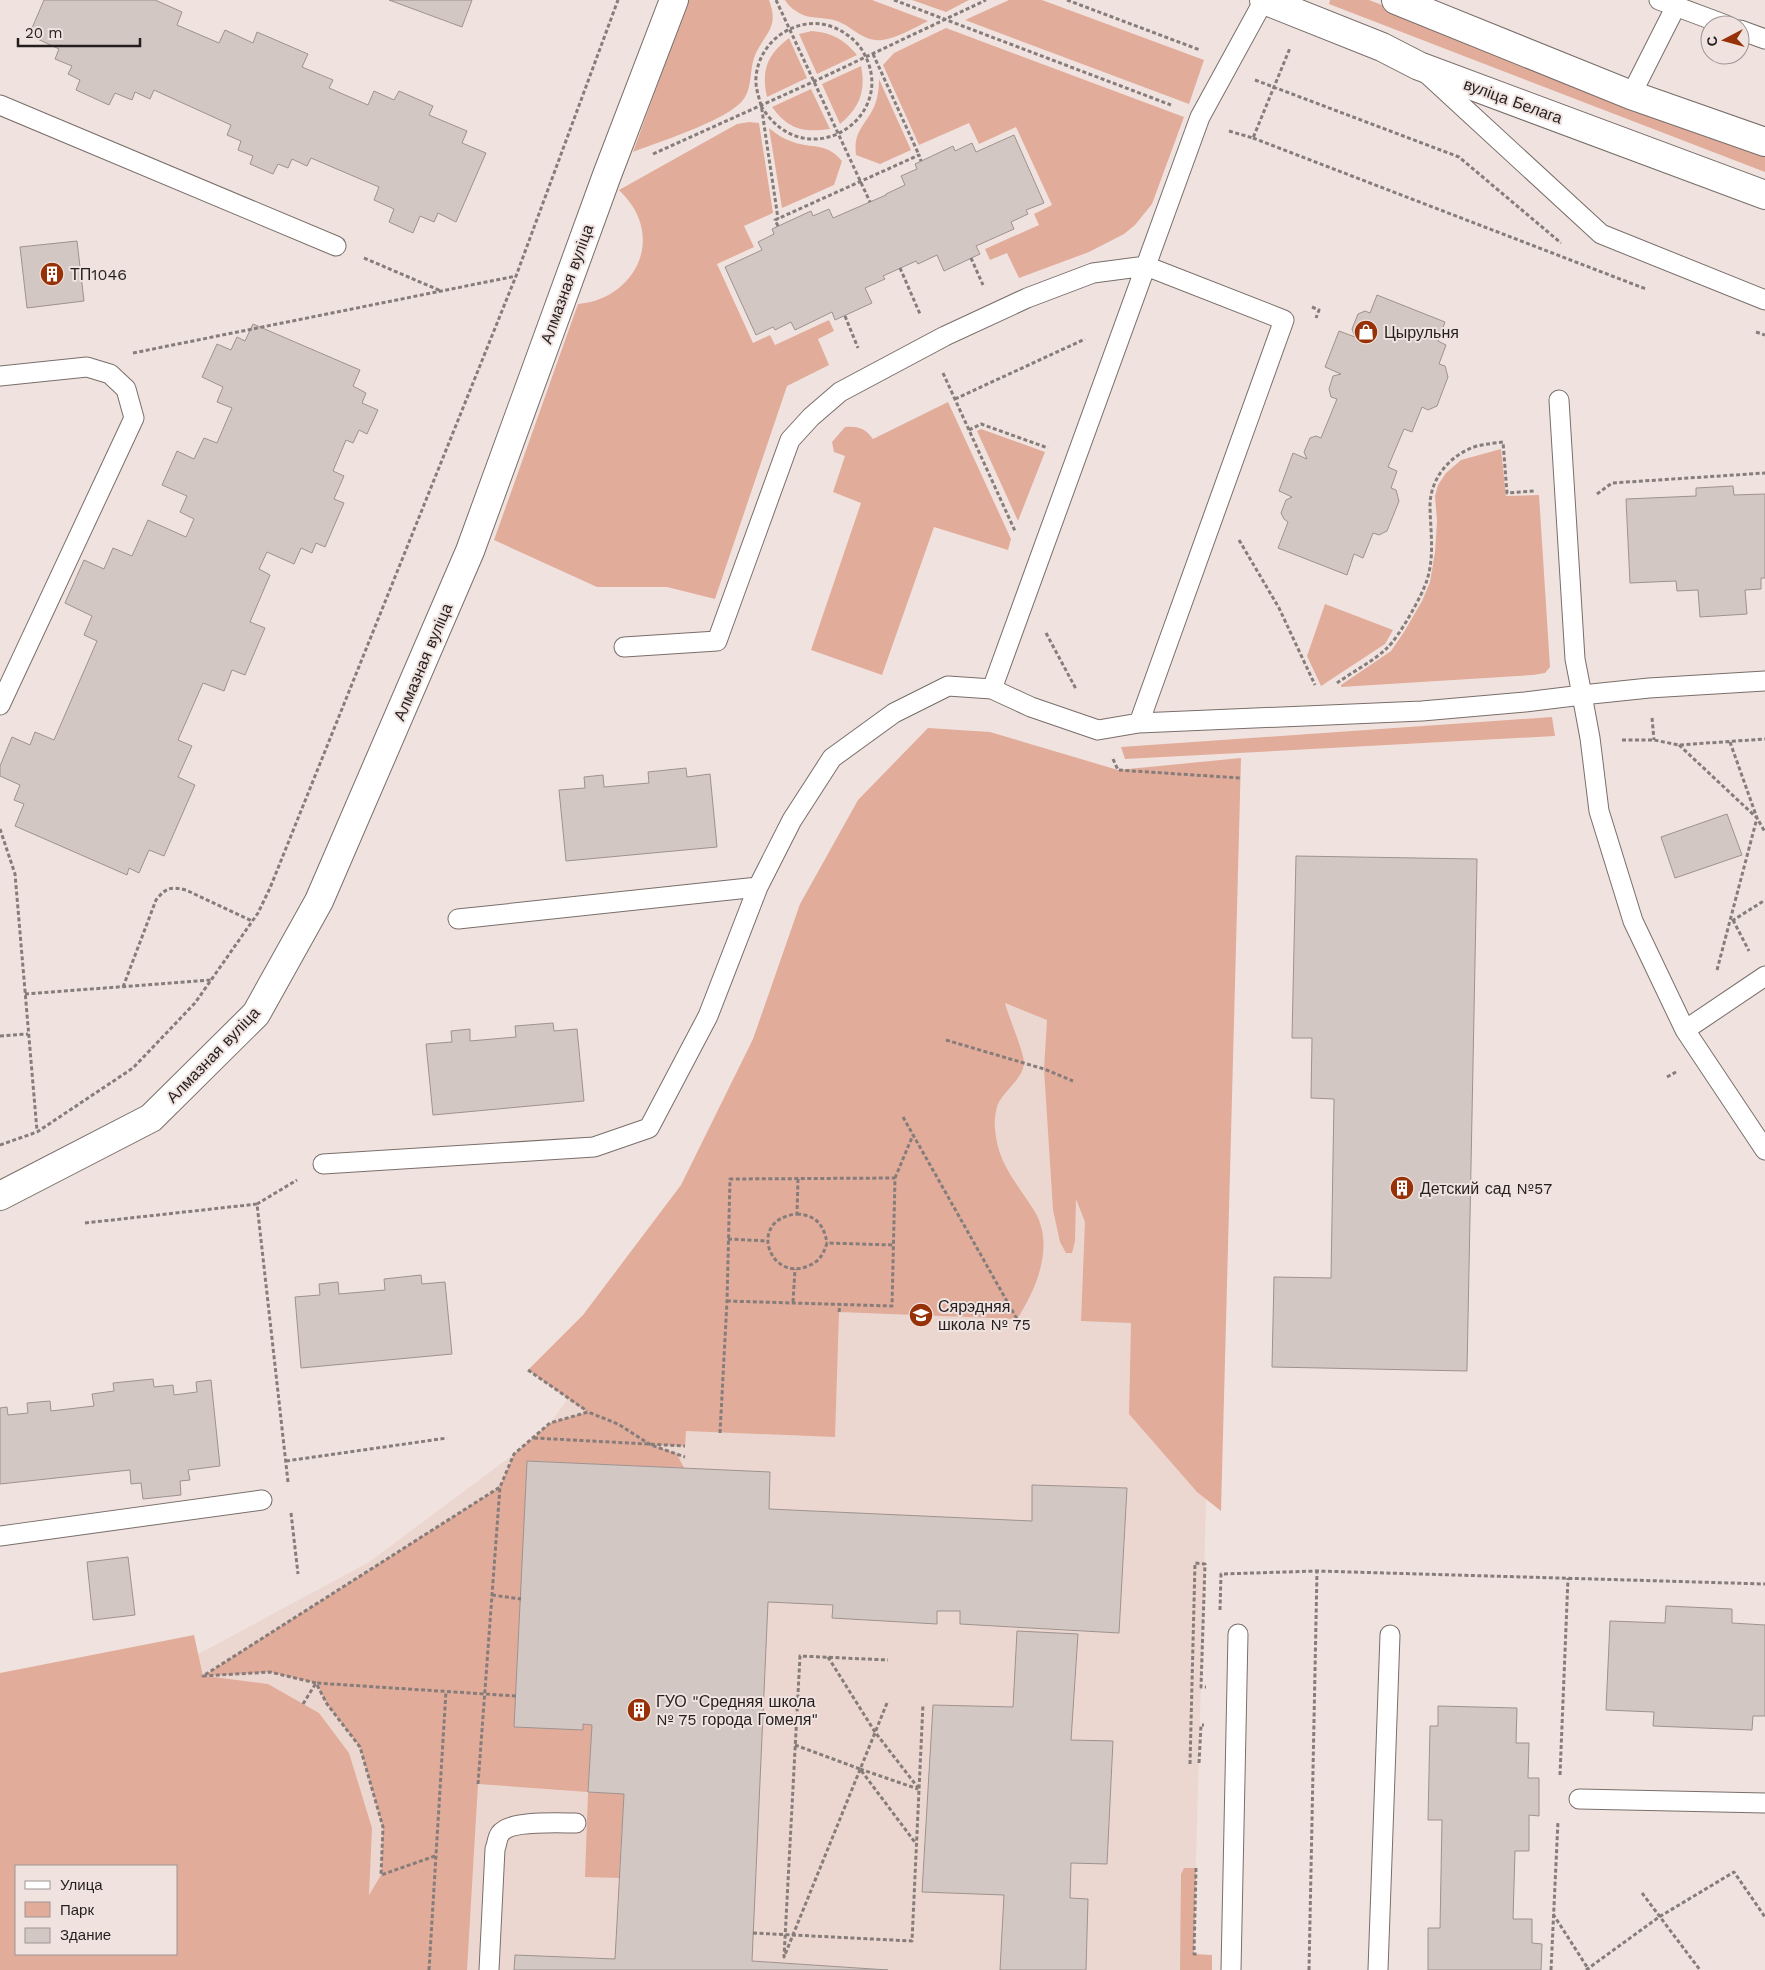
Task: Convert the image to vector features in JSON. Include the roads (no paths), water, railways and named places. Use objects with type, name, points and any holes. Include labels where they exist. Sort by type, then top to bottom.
[{"type":"street","name":"Алмазная вуліца","points":[[0,1196],[151,1118],[256,1014],[319,901],[470,551],[607,175],[674,0]]},
{"type":"street","name":"вуліца Белага","points":[[1264,0],[1382,47],[1418,66],[1765,195]]},
{"type":"street","points":[[1396,0],[1631,95],[1765,142]]},
{"type":"lane","points":[[992,689],[1200,117],[1264,0]]},
{"type":"lane","points":[[1659,0],[1700,15]]},
{"type":"lane","points":[[1631,95],[1676,6]]},
{"type":"lane","points":[[1750,34],[1765,40]]},
{"type":"lane","points":[[1418,66],[1601,234],[1765,300]]},
{"type":"lane","points":[[0,105],[336,246]]},
{"type":"lane","points":[[624,646],[717,640],[790,440],[840,392],[931,343],[1026,298],[1093,273],[1146,266],[1284,320],[1139,724]]},
{"type":"lane","points":[[0,376],[87,367],[110,374],[126,389],[134,418],[0,705]]},
{"type":"lane","points":[[1559,400],[1575,659],[1590,738],[1599,811],[1633,920],[1685,1030],[1765,1150]]},
{"type":"lane","points":[[323,1164],[594,1147],[649,1128],[708,1016],[758,887],[792,820],[832,758],[894,713],[948,686],[992,689],[1031,707],[1098,730],[1139,724],[1422,711],[1649,688],[1765,681]]},
{"type":"lane","points":[[458,919],[758,887]]},
{"type":"lane","points":[[1685,1030],[1765,976]]},
{"type":"lane","points":[[0,1536],[262,1500]]},
{"type":"lane","points":[[1231,1970],[1238,1634]]},
{"type":"lane","points":[[1378,1970],[1390,1635]]},
{"type":"lane","points":[[1579,1799],[1765,1803]]},
{"type":"lane","points":[[489,1970],[495,1849],[500,1834],[508,1828],[521,1825],[576,1823]]},
{"type":"place","name":"ТП1046","points":[[52,274]]},
{"type":"place","name":"Цырульня","points":[[1366,332]]},
{"type":"place","name":"Детский сад №57","points":[[1402,1188]]},
{"type":"place","name":"Сярэдняя школа № 75","points":[[921,1315]]},
{"type":"place","name":"ГУО \"Средняя школа № 75 города Гомеля\"","points":[[639,1710]]}]
